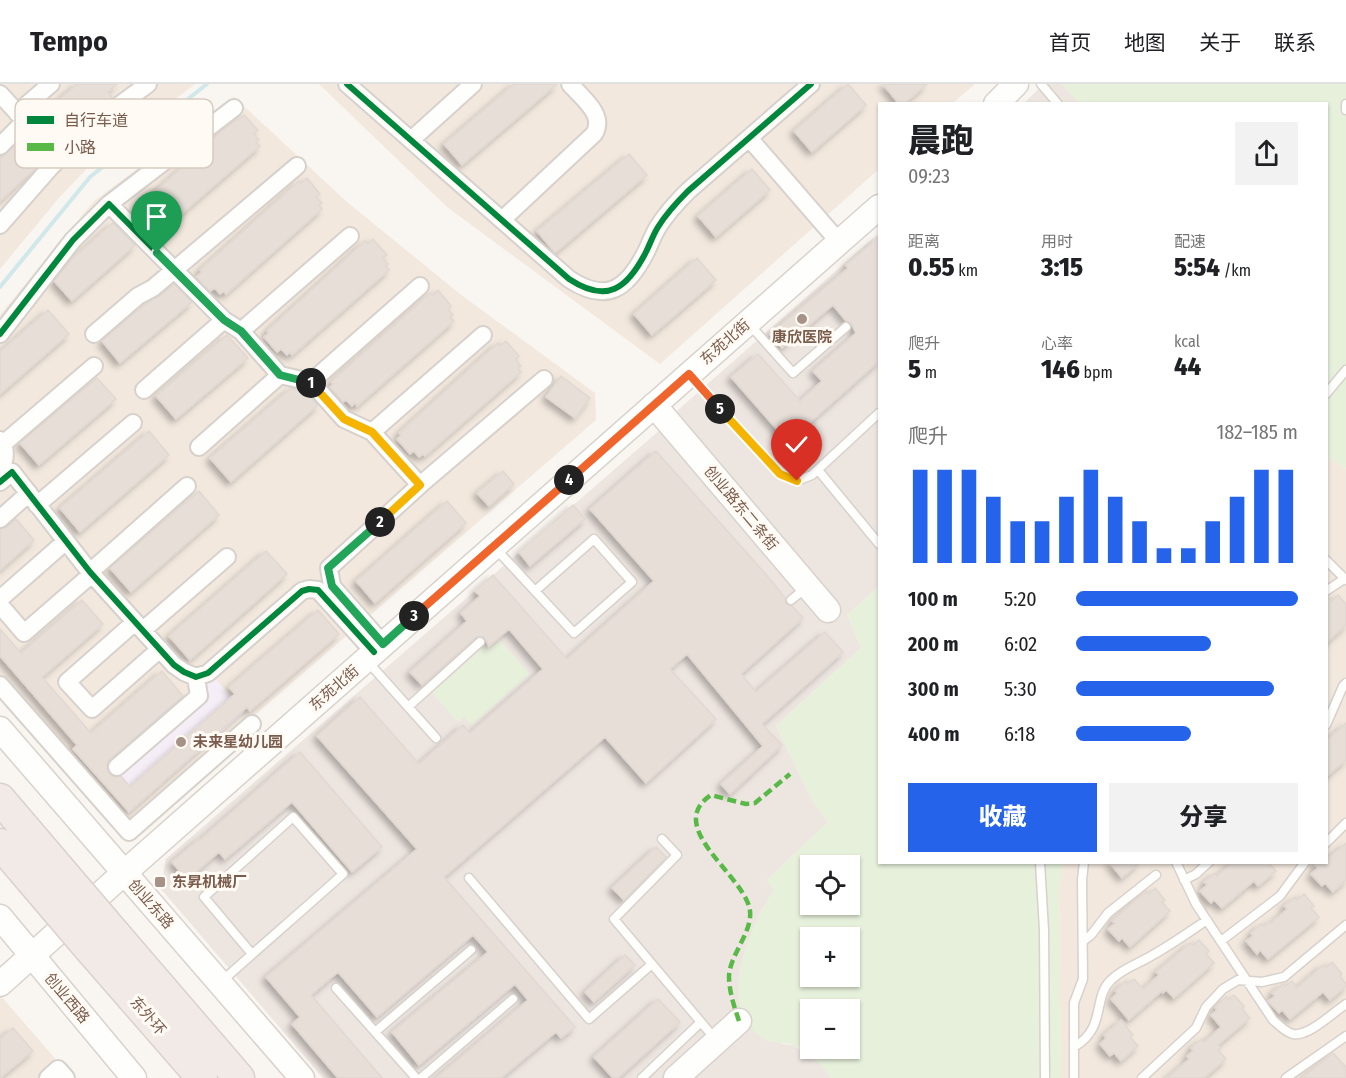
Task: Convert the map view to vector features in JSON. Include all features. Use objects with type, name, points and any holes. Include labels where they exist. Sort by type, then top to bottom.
[{"type":"highway","points":[[0,799],[52,860],[105,944]]},
{"type":"highway","points":[[0,844],[30,879],[105,944]]},
{"type":"highway","name":"东外环","points":[[105,944],[175,1003],[239,1078]]},
{"type":"highway","name":"东外环","points":[[105,944],[202,1078]]},
{"type":"main road","points":[[998,102],[1016,84]]},
{"type":"main road","name":"东苑北街","points":[[0,984],[878,208]]},
{"type":"main road","name":"创业路东二条街","points":[[654,405],[799,593],[828,610]]},
{"type":"main road","name":"创业东路","points":[[0,729],[302,1078]]},
{"type":"main road","name":"创业西路","points":[[0,917],[134,1078]]},
{"type":"main road","points":[[676,1078],[739,1021]]},
{"type":"street","points":[[38,99],[51,84]]},
{"type":"street","points":[[128,99],[148,84]]},
{"type":"street","points":[[347,84],[578,285],[599,293],[612,291],[626,282],[636,269],[657,227],[674,206],[811,84]]},
{"type":"street","points":[[411,140],[473,84]]},
{"type":"street","points":[[502,220],[594,134],[598,127],[597,115],[570,84]]},
{"type":"street","points":[[1,97],[15,115]]},
{"type":"street","points":[[213,124],[234,108]]},
{"type":"street","points":[[0,146],[15,125]]},
{"type":"street","points":[[748,138],[839,242]]},
{"type":"street","points":[[94,334],[138,296],[153,288],[297,166]]},
{"type":"street","points":[[0,225],[50,168]]},
{"type":"street","points":[[0,334],[73,240],[109,204],[156,168]]},
{"type":"street","points":[[109,204],[224,320],[241,331],[280,375],[311,382],[344,419],[372,432],[420,485]]},
{"type":"street","points":[[241,331],[350,236]]},
{"type":"street","points":[[311,382],[420,286]]},
{"type":"street","points":[[144,390],[224,320]]},
{"type":"street","points":[[372,432],[483,335]]},
{"type":"street","points":[[94,366],[2,442],[4,471],[33,499],[91,573],[160,649],[179,668],[196,677],[208,673],[420,485],[544,379]]},
{"type":"street","points":[[199,447],[280,375]]},
{"type":"street","points":[[0,519],[33,499],[133,423]]},
{"type":"street","points":[[0,605],[24,633],[187,486]]},
{"type":"street","points":[[0,599],[66,541]]},
{"type":"street","points":[[160,649],[92,710],[67,682],[227,557]]},
{"type":"street","points":[[328,568],[332,586],[374,652]]},
{"type":"street","points":[[302,591],[318,590],[374,652]]},
{"type":"street","points":[[117,767],[199,696],[196,677]]},
{"type":"street","points":[[0,685],[146,853]]},
{"type":"street","points":[[129,832],[252,724]]},
{"type":"street","points":[[48,1078],[58,1069],[66,1078]]},
{"type":"lane","points":[[1041,84],[1056,102]]},
{"type":"lane","points":[[1346,104],[1346,110]]},
{"type":"lane","points":[[748,322],[792,373],[846,327]]},
{"type":"lane","points":[[1328,392],[1346,370]]},
{"type":"lane","points":[[689,374],[780,474],[797,481],[806,479],[818,470],[878,414]]},
{"type":"lane","points":[[818,470],[878,543]]},
{"type":"lane","points":[[494,546],[535,591],[574,633],[632,582],[594,539],[535,591]]},
{"type":"lane","points":[[1328,562],[1345,580],[1328,590]]},
{"type":"lane","points":[[408,707],[480,642]]},
{"type":"lane","points":[[374,652],[408,707],[436,738]]},
{"type":"lane","points":[[1328,720],[1346,683]]},
{"type":"lane","points":[[220,983],[343,874],[293,817],[204,897],[252,954]]},
{"type":"lane","points":[[1328,841],[1346,823]]},
{"type":"lane","points":[[662,839],[677,855],[614,919],[717,1041]]},
{"type":"lane","points":[[1040,864],[1044,930],[1045,1078]]},
{"type":"lane","points":[[1074,1078],[1074,1003],[1083,979],[1084,864]]},
{"type":"lane","points":[[1177,864],[1196,904],[1273,1020],[1285,1030],[1295,1034],[1309,1031],[1346,1004]]},
{"type":"lane","points":[[1184,880],[1196,874],[1207,864]]},
{"type":"lane","points":[[1221,941],[1280,896],[1304,864]]},
{"type":"lane","points":[[1083,941],[1091,935],[1108,913],[1156,875]]},
{"type":"lane","points":[[469,878],[589,1019],[652,964]]},
{"type":"lane","points":[[1074,1047],[1085,1040],[1097,1019],[1108,982],[1122,970],[1160,951],[1207,920]]},
{"type":"lane","points":[[1142,1078],[1196,1028],[1206,1007],[1223,988],[1238,980],[1262,982],[1284,977],[1346,926]]},
{"type":"lane","points":[[375,1032],[471,950]]},
{"type":"lane","points":[[336,988],[418,1078],[513,999]]},
{"type":"lane","points":[[642,1078],[701,1022]]},
{"type":"lane","points":[[1286,1078],[1346,1036]]},
{"type":"shaded area","points":[[0,84],[195,84],[175,99],[15,99],[15,168],[87,168],[58,199],[0,269]]},
{"type":"shaded area","points":[[319,84],[975,84],[954,102],[878,102],[878,170],[660,364],[447,207]]},
{"type":"shaded area","points":[[1044,84],[1062,84],[1078,102],[1025,102]]},
{"type":"shaded area","points":[[234,97],[347,202],[460,294],[595,393],[596,420],[130,823],[0,674],[0,315],[94,201],[138,168],[213,168],[213,113]]},
{"type":"shaded area","points":[[878,234],[878,587],[847,615],[861,648],[776,726],[812,800],[828,822],[767,880],[774,890],[761,911],[747,946],[739,982],[739,998],[782,1044],[794,1045],[800,1049],[800,1059],[814,1059],[820,1063],[831,1078],[323,1078],[161,889],[166,859],[661,429],[678,410]]},
{"type":"shaded area","points":[[1328,457],[1346,469],[1346,1078],[1061,1078],[1059,891],[1064,864],[1328,864]]},
{"type":"shaded area","name":"未来星幼儿园","points":[[211,674],[245,712],[142,801],[117,772],[201,689]]},
{"type":"shaded area","points":[[0,995],[72,1078],[0,1078]]},
{"type":"green space","points":[[1062,84],[1346,84],[1346,469],[1328,457],[1328,102],[1078,102]]},
{"type":"green space","points":[[878,587],[878,864],[1064,864],[1059,891],[1061,1078],[831,1078],[814,1059],[860,1059],[860,999],[800,999],[800,1048],[766,1040],[750,1026],[741,1009],[738,989],[747,946],[773,890],[767,880],[828,822],[812,800],[776,726],[861,648],[847,615]]},
{"type":"green space","points":[[500,640],[530,674],[472,725],[464,717],[458,722],[432,693],[486,645],[490,649]]},
{"type":"building","points":[[77,84],[117,84],[108,92],[112,97],[109,99],[60,99]]},
{"type":"building","points":[[514,84],[557,84],[462,165],[444,144]]},
{"type":"building","points":[[848,84],[866,105],[812,152],[794,131]]},
{"type":"building","points":[[883,84],[927,84],[906,102],[897,102]]},
{"type":"building","points":[[244,115],[258,130],[254,134],[260,146],[163,230],[161,228],[158,231],[152,224],[148,228],[134,214],[140,209],[138,207],[181,168],[213,168],[213,139]]},
{"type":"building","points":[[15,146],[15,168],[36,168],[0,201],[0,159]]},
{"type":"building","points":[[629,154],[647,175],[555,253],[537,231]]},
{"type":"building","points":[[752,169],[770,190],[716,237],[698,216]]},
{"type":"building","points":[[307,178],[320,194],[316,197],[322,203],[319,205],[322,209],[226,294],[224,291],[220,294],[215,288],[210,291],[196,277],[202,272],[200,270],[299,181],[301,183]]},
{"type":"building","points":[[113,223],[135,245],[72,301],[54,281],[72,259]]},
{"type":"building","points":[[878,238],[878,362],[788,442],[731,377],[758,354],[800,401],[822,381],[813,371],[856,333],[851,323],[846,321],[833,305],[782,348],[770,334],[848,268],[846,265]]},
{"type":"building","points":[[373,239],[387,255],[383,258],[389,270],[292,355],[290,352],[287,355],[281,349],[277,352],[264,337],[269,333],[267,331],[365,241],[368,244]]},
{"type":"building","points":[[697,258],[716,280],[652,335],[634,314]]},
{"type":"building","points":[[174,284],[192,302],[120,363],[102,341],[144,305],[160,296]]},
{"type":"building","points":[[438,290],[451,306],[448,309],[454,321],[357,406],[355,403],[352,406],[346,400],[343,402],[330,387],[333,384],[331,382],[430,293],[433,295]]},
{"type":"building","points":[[48,310],[69,334],[0,394],[0,352]]},
{"type":"building","points":[[227,335],[248,358],[176,419],[156,396]]},
{"type":"building","points":[[506,341],[519,356],[516,360],[521,366],[518,368],[521,372],[425,456],[423,454],[419,457],[414,451],[410,454],[397,439],[401,435],[399,433],[498,343],[500,346]]},
{"type":"building","points":[[561,376],[590,398],[575,418],[546,397]]},
{"type":"building","points":[[97,378],[116,399],[39,465],[20,443]]},
{"type":"building","points":[[291,388],[305,392],[318,405],[231,482],[210,458]]},
{"type":"building","points":[[149,431],[169,455],[80,532],[60,508]]},
{"type":"building","points":[[656,451],[770,579],[785,598],[786,604],[792,606],[803,618],[741,674],[756,692],[825,632],[843,652],[762,724],[782,745],[730,794],[721,784],[763,746],[687,654],[670,669],[716,719],[646,783],[605,737],[444,877],[575,1027],[561,1038],[556,1032],[501,1078],[436,1078],[528,1000],[515,984],[419,1065],[392,1032],[488,952],[473,935],[377,1017],[338,972],[311,995],[382,1078],[338,1078],[292,1024],[300,1017],[266,977],[417,849],[317,736],[360,697],[419,764],[463,725],[470,733],[543,669],[509,629],[489,646],[484,637],[476,637],[422,685],[410,672],[467,621],[461,613],[480,596],[475,591],[493,575],[567,659],[654,581],[590,509]]},
{"type":"building","points":[[503,471],[514,484],[489,506],[477,493]]},
{"type":"building","points":[[199,491],[219,515],[131,592],[110,568]]},
{"type":"building","points":[[447,501],[466,523],[375,603],[356,581]]},
{"type":"building","points":[[573,505],[585,519],[530,566],[519,552]]},
{"type":"building","points":[[16,519],[34,540],[0,570],[0,529],[7,527]]},
{"type":"building","points":[[266,551],[287,574],[190,660],[169,636]]},
{"type":"building","points":[[1338,595],[1346,604],[1346,625],[1328,641],[1328,597],[1332,601]]},
{"type":"building","points":[[82,600],[103,624],[42,677],[91,733],[162,671],[183,696],[108,761],[109,773],[114,777],[121,776],[130,787],[235,694],[229,687],[318,610],[339,634],[250,711],[247,707],[129,812],[73,749],[77,745],[0,656],[0,629],[21,653]]},
{"type":"building","points":[[1346,723],[1346,760],[1328,775],[1328,739]]},
{"type":"building","points":[[300,752],[382,847],[352,872],[292,802],[225,859],[219,852],[187,880],[172,862]]},
{"type":"building","points":[[1346,843],[1346,880],[1333,892],[1325,883],[1322,886],[1311,874],[1318,868],[1315,864],[1328,864],[1328,858]]},
{"type":"building","points":[[656,847],[666,857],[624,900],[612,888]]},
{"type":"building","points":[[1111,864],[1138,864],[1122,878]]},
{"type":"building","points":[[1231,864],[1270,864],[1276,871],[1258,886],[1254,881],[1222,908],[1214,900],[1211,903],[1200,891],[1207,885],[1204,882],[1215,873],[1217,876]]},
{"type":"building","points":[[1155,888],[1165,900],[1162,902],[1170,911],[1130,947],[1122,938],[1119,941],[1108,929],[1115,923],[1112,921],[1146,891],[1149,894]]},
{"type":"building","points":[[1304,894],[1314,906],[1311,908],[1319,917],[1268,959],[1260,950],[1257,954],[1246,941],[1253,936],[1251,933],[1261,924],[1264,926],[1270,921],[1271,923],[1287,909],[1284,906],[1295,897],[1297,900]]},
{"type":"building","points":[[1199,940],[1209,951],[1206,954],[1214,963],[1174,998],[1166,990],[1163,993],[1162,991],[1129,1020],[1111,999],[1117,993],[1115,991],[1126,981],[1128,984],[1134,979],[1143,989],[1159,975],[1156,972],[1190,943],[1193,945]]},
{"type":"building","points":[[625,955],[635,965],[594,1002],[585,992]]},
{"type":"building","points":[[1332,962],[1342,974],[1340,976],[1346,986],[1330,1000],[1323,992],[1290,1019],[1282,1010],[1279,1013],[1268,1001],[1275,996],[1272,993],[1283,984],[1285,986],[1292,981],[1297,988],[1323,965],[1326,968]]},
{"type":"building","points":[[1234,995],[1244,1006],[1242,1009],[1250,1018],[1218,1045],[1221,1048],[1218,1050],[1226,1059],[1204,1078],[1167,1078],[1189,1059],[1187,1056],[1193,1051],[1191,1048],[1202,1039],[1204,1042],[1221,1027],[1211,1015],[1217,1010],[1215,1007],[1226,997],[1228,1000]]},
{"type":"building","points":[[658,999],[680,1022],[618,1078],[613,1078],[594,1057]]},
{"type":"building","points":[[1121,1020],[1133,1035],[1130,1037],[1138,1046],[1121,1061],[1114,1053],[1110,1056],[1100,1044],[1106,1038],[1104,1035]]},
{"type":"building","points":[[13,1028],[33,1051],[0,1078],[0,1039]]},
{"type":"building","points":[[1333,1053],[1346,1067],[1346,1078],[1302,1078]]},
{"type":"waterway","points":[[188,99],[207,84]]},
{"type":"waterway","points":[[0,287],[90,177],[101,168]]},
{"type":"marked path","points":[[739,1021],[729,976],[730,967],[749,923],[749,906],[742,892],[700,835],[696,820],[699,807],[711,795],[746,804],[755,803],[790,774]]},
{"type":"cycle path","points":[[347,84],[569,279],[594,291],[615,289],[623,283],[639,265],[661,222],[688,191],[811,84]]},
{"type":"cycle path","points":[[0,334],[73,240],[109,204],[224,320],[241,331],[280,375],[311,382],[344,419],[372,432],[420,485],[329,568],[332,586],[383,644]]},
{"type":"cycle path","points":[[0,482],[12,472],[90,572],[174,665],[184,672],[196,677],[208,673],[302,591],[309,589],[318,590],[374,652]]},
{"type":"place","name":"康欣医院","points":[[802,319]]},
{"type":"place","name":"未来星幼儿园","points":[[181,742]]},
{"type":"place","name":"东昇机械厂","points":[[160,882]]},
{"type":"route","points":[[157,253],[224,320],[241,331],[280,375],[311,382],[344,419],[372,432],[420,485],[328,568],[332,586],[383,644],[689,374],[780,474],[797,481]]}]
